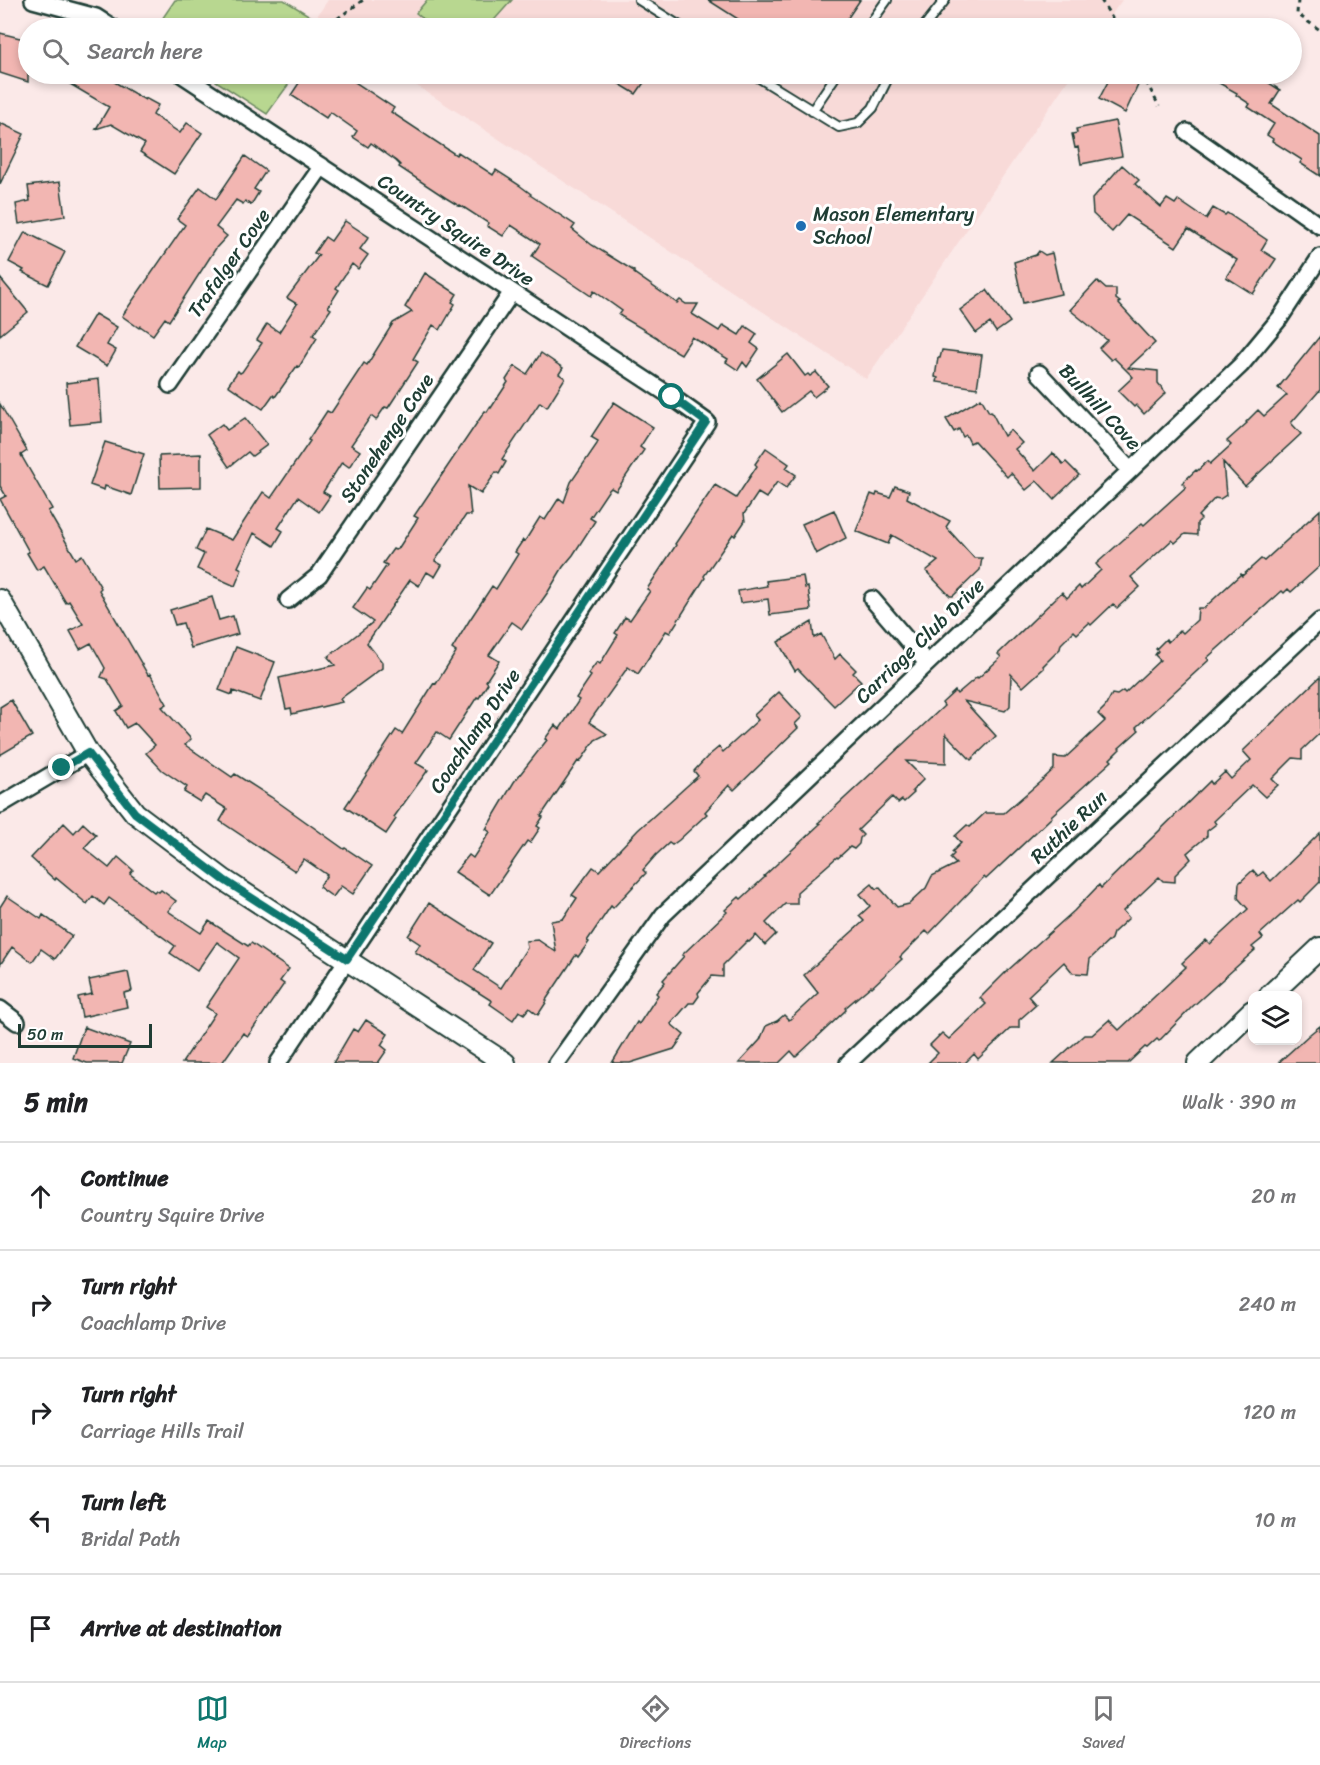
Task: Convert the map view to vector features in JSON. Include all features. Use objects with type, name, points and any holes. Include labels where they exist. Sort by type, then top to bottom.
[{"type":"street","points":[[33,0],[98,18]]},
{"type":"street","name":"Country Squire Drive","points":[[196,84],[672,397],[706,422]]},
{"type":"street","points":[[1187,132],[1320,226]]},
{"type":"street","name":"Trafalger Cove","points":[[170,385],[322,166]]},
{"type":"street","name":"Carriage Club Drive","points":[[557,1063],[663,915],[1241,365],[1280,318],[1320,256]]},
{"type":"street","name":"Stonehenge Cove","points":[[288,600],[319,575],[512,292]]},
{"type":"street","name":"Bullhill Cove","points":[[1039,373],[1130,470]]},
{"type":"street","name":"Coachlamp Drive","points":[[278,1063],[706,422]]},
{"type":"street","points":[[872,599],[927,663]]},
{"type":"street","points":[[0,600],[88,753],[135,813],[224,880],[506,1063]]},
{"type":"street","name":"Ruthie Run","points":[[848,1063],[1320,621]]},
{"type":"street","points":[[0,805],[88,753]]},
{"type":"street","points":[[1274,991],[1320,948]]},
{"type":"street","points":[[0,1010],[17,1022]]},
{"type":"street","points":[[1198,1063],[1248,1015]]},
{"type":"lane","points":[[639,0],[667,18]]},
{"type":"lane","points":[[874,18],[887,0]]},
{"type":"lane","points":[[931,18],[945,0]]},
{"type":"lane","points":[[769,84],[839,128],[858,123],[873,108],[885,84]]},
{"type":"lane","points":[[812,111],[830,84]]},
{"type":"path","points":[[338,18],[363,0]]},
{"type":"path","points":[[1101,0],[1112,18]]},
{"type":"path","points":[[1298,0],[1298,14],[1320,30]]},
{"type":"path","points":[[1148,84],[1159,106]]},
{"type":"shaded area","points":[[328,0],[1122,0],[1109,18],[316,18]]},
{"type":"shaded area","name":"Mason Elementary School","points":[[414,84],[1065,84],[866,379]]},
{"type":"green space","points":[[175,0],[284,0],[313,18],[163,18]]},
{"type":"green space","points":[[427,0],[512,0],[496,18],[422,18],[416,13]]},
{"type":"green space","points":[[220,84],[289,84],[267,114]]},
{"type":"building","points":[[708,0],[860,0],[848,18],[736,18]]},
{"type":"building","points":[[0,33],[18,38],[18,79],[0,73]]},
{"type":"building","points":[[70,84],[118,84],[158,105],[153,115],[180,133],[187,123],[202,133],[174,174],[140,152],[145,144],[111,124],[96,129],[109,107]]},
{"type":"building","points":[[298,84],[358,84],[394,108],[391,112],[456,155],[458,152],[493,175],[496,170],[519,185],[575,225],[572,229],[592,245],[634,271],[677,303],[680,300],[686,304],[698,304],[692,314],[719,331],[723,325],[739,335],[745,326],[757,334],[751,343],[759,349],[747,367],[743,362],[738,370],[726,362],[728,359],[692,337],[681,354],[619,315],[622,311],[594,291],[591,296],[532,256],[540,244],[511,225],[503,236],[487,226],[488,223],[399,167],[396,161],[371,143],[368,147],[353,137],[357,131],[330,112],[326,118],[291,95]]},
{"type":"building","points":[[620,84],[643,84],[636,94]]},
{"type":"building","points":[[1107,84],[1139,84],[1125,113],[1099,99]]},
{"type":"building","points":[[1221,84],[1271,84],[1280,90],[1271,104],[1320,136],[1320,176],[1300,163],[1302,160],[1272,141],[1273,139],[1267,135],[1274,124],[1248,107],[1250,104],[1236,95],[1237,93]]},
{"type":"building","points":[[1115,121],[1122,156],[1081,164],[1078,147],[1075,148],[1072,134],[1077,133],[1076,129]]},
{"type":"building","points":[[0,123],[24,134],[0,184]]},
{"type":"building","points":[[245,156],[266,171],[254,189],[259,192],[251,205],[245,201],[243,204],[236,200],[216,227],[227,236],[216,248],[169,321],[165,318],[153,335],[140,326],[139,328],[122,316],[185,225],[177,219],[200,187],[216,199]]},
{"type":"building","points":[[1122,165],[1139,180],[1135,184],[1161,207],[1167,199],[1175,204],[1178,200],[1206,219],[1213,208],[1225,215],[1227,213],[1267,240],[1261,250],[1276,259],[1253,294],[1226,277],[1237,260],[1188,229],[1176,247],[1127,215],[1112,232],[1093,214],[1092,199]]},
{"type":"building","points":[[60,182],[65,216],[19,224],[16,204],[30,201],[28,186]]},
{"type":"building","points":[[345,221],[369,237],[360,249],[368,255],[358,269],[352,264],[336,288],[339,290],[328,307],[331,309],[313,335],[317,338],[299,367],[297,366],[275,397],[273,395],[263,409],[228,385],[238,371],[242,372],[262,343],[257,340],[267,324],[279,332],[297,304],[287,298],[319,255],[314,253],[325,237],[331,241]]},
{"type":"building","points":[[25,232],[65,252],[48,285],[22,272],[24,270],[9,262]]},
{"type":"building","points":[[1039,251],[1045,255],[1052,253],[1061,294],[1023,303],[1014,262],[1036,255]]},
{"type":"building","points":[[425,273],[457,294],[452,302],[455,304],[440,330],[433,325],[413,359],[418,362],[388,408],[385,407],[376,420],[371,416],[351,445],[360,451],[349,467],[342,462],[323,492],[330,496],[319,512],[298,497],[278,528],[283,531],[274,546],[254,533],[238,567],[242,569],[235,586],[197,569],[204,554],[196,550],[206,529],[232,540],[263,492],[271,498],[310,441],[308,440],[327,411],[331,413],[364,363],[367,365],[393,323],[412,312],[405,307]]},
{"type":"building","points":[[0,278],[28,312],[0,335]]},
{"type":"building","points":[[1097,281],[1106,289],[1116,289],[1116,299],[1120,302],[1118,303],[1155,343],[1128,368],[1158,371],[1158,383],[1166,393],[1144,414],[1118,391],[1133,377],[1114,358],[1111,360],[1099,348],[1107,340],[1070,310]]},
{"type":"building","points":[[987,290],[1010,322],[996,332],[990,323],[976,333],[960,310]]},
{"type":"building","points":[[95,314],[117,327],[107,345],[116,350],[107,366],[75,347]]},
{"type":"building","points":[[1320,336],[1320,390],[1291,423],[1301,434],[1245,486],[1223,462],[1226,495],[1220,499],[1215,498],[1198,516],[1201,519],[1197,523],[1197,535],[1185,534],[1175,543],[1172,540],[1131,577],[1140,587],[1117,608],[1113,604],[1091,625],[1089,623],[1077,634],[1074,631],[1043,666],[1044,668],[1023,687],[1011,674],[1010,706],[1005,711],[964,701],[996,736],[971,760],[946,734],[946,763],[906,761],[924,779],[912,791],[914,793],[904,802],[902,800],[898,803],[892,797],[858,830],[863,835],[854,849],[850,847],[797,892],[797,904],[785,904],[766,923],[776,934],[765,945],[756,935],[723,965],[723,977],[712,976],[698,993],[699,996],[694,1003],[689,1003],[671,1024],[684,1035],[674,1049],[630,1063],[612,1063],[637,1022],[639,1024],[658,995],[656,993],[665,982],[663,980],[684,956],[682,955],[727,912],[725,910],[765,877],[820,824],[818,823],[944,706],[942,703],[955,691],[957,694],[998,660],[1001,657],[998,654],[1062,592],[1067,598],[1079,586],[1081,589],[1101,570],[1096,564],[1186,487],[1182,483],[1196,470],[1208,461],[1210,464],[1231,445],[1227,441],[1258,410],[1264,416],[1287,395],[1278,388]]},
{"type":"building","points":[[942,350],[982,355],[977,388],[937,382],[938,378],[935,377],[938,358]]},
{"type":"building","points":[[541,353],[563,368],[559,374],[565,378],[547,407],[540,402],[502,459],[506,462],[499,474],[496,472],[481,494],[468,486],[471,515],[466,515],[435,561],[442,565],[435,577],[427,572],[419,586],[410,580],[367,643],[382,662],[382,668],[340,699],[342,702],[292,714],[291,708],[286,709],[279,678],[335,665],[328,657],[373,622],[353,608],[367,588],[370,590],[387,565],[383,563],[393,549],[398,549],[418,518],[414,516],[485,411],[491,408],[508,382],[506,380],[515,366],[527,374]]},
{"type":"building","points":[[788,354],[805,376],[816,372],[828,386],[814,397],[809,391],[782,412],[757,379]]},
{"type":"building","points":[[99,379],[102,422],[70,425],[66,383]]},
{"type":"building","points":[[981,398],[989,412],[991,411],[1004,436],[1010,430],[1022,443],[1015,449],[1035,471],[1053,453],[1063,464],[1066,462],[1079,475],[1054,499],[1037,481],[1026,490],[1011,473],[1007,477],[974,441],[970,443],[959,429],[954,432],[946,419]]},
{"type":"building","points":[[614,402],[653,427],[640,447],[644,450],[616,491],[611,488],[608,491],[590,518],[595,521],[522,629],[512,622],[489,655],[499,661],[486,681],[488,683],[479,698],[477,697],[449,740],[437,732],[416,763],[428,770],[394,817],[396,819],[386,834],[345,807],[396,730],[402,734],[434,683],[436,684],[456,652],[452,649],[492,586],[496,589],[518,554],[515,552],[523,540],[525,541],[540,517],[545,520],[559,498],[564,502],[571,482],[597,444],[598,441],[591,437]]},
{"type":"building","points":[[0,404],[27,451],[21,455],[52,509],[48,511],[76,559],[82,555],[101,588],[99,590],[167,704],[162,707],[191,739],[185,745],[232,777],[235,774],[271,797],[372,866],[353,894],[341,886],[333,897],[319,887],[327,875],[304,859],[295,871],[220,821],[227,809],[205,795],[200,802],[184,792],[187,787],[162,770],[146,753],[155,745],[135,723],[126,728],[116,711],[123,706],[107,679],[101,677],[105,668],[91,643],[80,649],[70,631],[83,624],[69,601],[66,603],[44,566],[37,570],[0,499],[6,496],[0,486]]},
{"type":"building","points":[[245,418],[267,445],[252,456],[248,452],[229,467],[207,435],[222,424],[227,430]]},
{"type":"building","points":[[105,442],[144,454],[131,495],[105,486],[104,490],[90,485]]},
{"type":"building","points":[[766,448],[789,464],[786,468],[796,475],[786,488],[777,482],[766,498],[758,493],[744,514],[745,521],[735,536],[733,534],[704,576],[705,578],[670,633],[666,631],[638,674],[628,667],[589,722],[607,734],[595,740],[580,762],[578,761],[541,816],[543,817],[537,826],[540,828],[530,843],[527,841],[490,895],[455,872],[469,855],[473,858],[490,832],[486,829],[514,782],[547,740],[545,739],[555,725],[560,729],[579,700],[576,698],[591,676],[588,674],[597,662],[600,664],[618,635],[615,633],[625,617],[630,620],[650,591],[647,589],[715,485],[736,498]]},
{"type":"building","points":[[201,454],[201,487],[160,488],[159,456]]},
{"type":"building","points":[[895,486],[909,491],[907,498],[950,521],[946,527],[974,558],[982,558],[980,570],[953,596],[950,596],[926,571],[938,561],[892,535],[888,544],[856,531],[871,494],[876,496],[877,493],[890,497]]},
{"type":"building","points":[[834,510],[846,538],[816,554],[802,524]]},
{"type":"building","points":[[1320,510],[1320,566],[1291,592],[1288,589],[1284,593],[1282,591],[1207,658],[1209,660],[1136,727],[1139,730],[1119,748],[1110,759],[1112,761],[986,879],[984,877],[929,934],[926,931],[900,957],[902,959],[845,1008],[846,1010],[796,1057],[791,1051],[779,1063],[739,1063],[760,1040],[766,1026],[784,1015],[789,1020],[818,993],[804,975],[864,921],[859,916],[870,906],[860,894],[872,884],[876,889],[879,887],[897,907],[909,904],[926,888],[932,876],[956,864],[950,858],[954,854],[952,852],[961,843],[955,836],[967,825],[970,827],[985,813],[1004,813],[1040,782],[1054,769],[1054,757],[1065,758],[1105,721],[1098,714],[1112,694],[1117,695],[1123,691],[1125,693],[1160,660],[1155,655],[1158,651],[1156,649],[1166,639],[1168,642],[1180,630],[1183,633],[1197,620],[1198,608],[1204,608],[1241,574],[1242,576],[1261,559],[1264,561]]},
{"type":"building","points":[[803,576],[805,588],[808,587],[811,610],[770,615],[768,599],[740,603],[738,591],[767,586],[766,581]]},
{"type":"building","points":[[212,597],[219,620],[233,616],[238,634],[191,648],[183,623],[175,625],[170,610]]},
{"type":"building","points":[[812,622],[814,638],[821,634],[835,659],[840,654],[856,670],[853,673],[861,681],[834,706],[798,669],[795,671],[778,642]]},
{"type":"building","points":[[236,647],[275,662],[260,701],[233,691],[232,695],[219,690]]},
{"type":"building","points":[[1320,677],[1320,733],[1302,750],[1302,759],[1293,758],[1272,779],[1278,785],[1265,797],[1252,785],[1214,821],[1216,824],[1207,831],[1207,836],[1187,853],[1191,859],[1175,875],[1175,882],[1163,881],[1159,877],[1123,911],[1129,918],[1090,959],[1088,974],[1073,973],[1064,962],[1028,996],[1036,1005],[1019,1020],[1019,1028],[1011,1028],[978,1059],[974,1054],[965,1063],[928,1063],[938,1053],[930,1045],[942,1033],[949,1039],[986,1004],[980,998],[1006,972],[1074,911],[1099,885],[1101,888],[1210,781],[1212,784],[1225,772],[1231,779],[1251,760],[1243,751]]},
{"type":"building","points":[[779,692],[802,717],[795,724],[798,728],[734,790],[729,785],[705,812],[707,814],[679,840],[672,845],[669,843],[656,855],[643,870],[646,873],[613,908],[611,906],[587,941],[589,942],[578,957],[576,955],[538,1015],[529,1008],[524,1014],[519,1011],[513,1020],[490,1004],[492,1001],[415,952],[420,944],[408,936],[429,903],[491,943],[474,970],[501,988],[527,948],[526,941],[538,940],[556,952],[551,921],[563,919],[577,898],[572,895],[593,867],[599,871],[638,830],[698,776],[694,771],[707,757],[719,747],[723,752],[758,720],[754,715]]},
{"type":"building","points":[[11,700],[32,736],[0,755],[0,707]]},
{"type":"building","points":[[64,823],[74,833],[83,823],[96,835],[84,848],[109,868],[118,857],[133,870],[130,874],[154,892],[161,890],[176,901],[168,911],[201,933],[209,921],[248,946],[251,943],[289,969],[280,981],[284,984],[248,1036],[243,1033],[222,1063],[182,1063],[215,1013],[206,1007],[239,958],[217,942],[197,971],[170,953],[175,946],[109,898],[104,905],[93,896],[87,904],[56,878],[55,880],[31,858]]},
{"type":"building","points":[[1320,833],[1320,882],[1300,902],[1298,900],[1260,934],[1263,938],[1252,947],[1255,950],[1192,1007],[1159,1041],[1157,1039],[1147,1048],[1145,1047],[1128,1063],[1053,1063],[1084,1035],[1092,1035],[1109,1020],[1119,1030],[1186,967],[1182,963],[1206,940],[1210,944],[1248,909],[1238,898],[1239,883],[1253,870],[1258,876],[1263,872],[1271,881]]},
{"type":"building","points":[[7,896],[41,919],[43,915],[72,936],[55,959],[41,949],[32,962],[12,947],[0,965],[0,907]]},
{"type":"building","points":[[128,972],[132,991],[124,993],[127,1007],[82,1017],[78,997],[92,994],[89,980]]},
{"type":"building","points":[[366,1020],[388,1034],[381,1045],[387,1050],[378,1063],[333,1063],[353,1029],[358,1032]]},
{"type":"building","points":[[1320,1026],[1320,1063],[1278,1063],[1298,1045],[1302,1045],[1302,1041]]},
{"type":"building","points":[[84,1027],[130,1044],[122,1063],[87,1063],[73,1058]]},
{"type":"place","name":"Mason Elementary School","points":[[801,226]]},
{"type":"route","points":[[62,768],[88,753],[135,813],[224,880],[347,959],[706,422],[672,397]]}]
